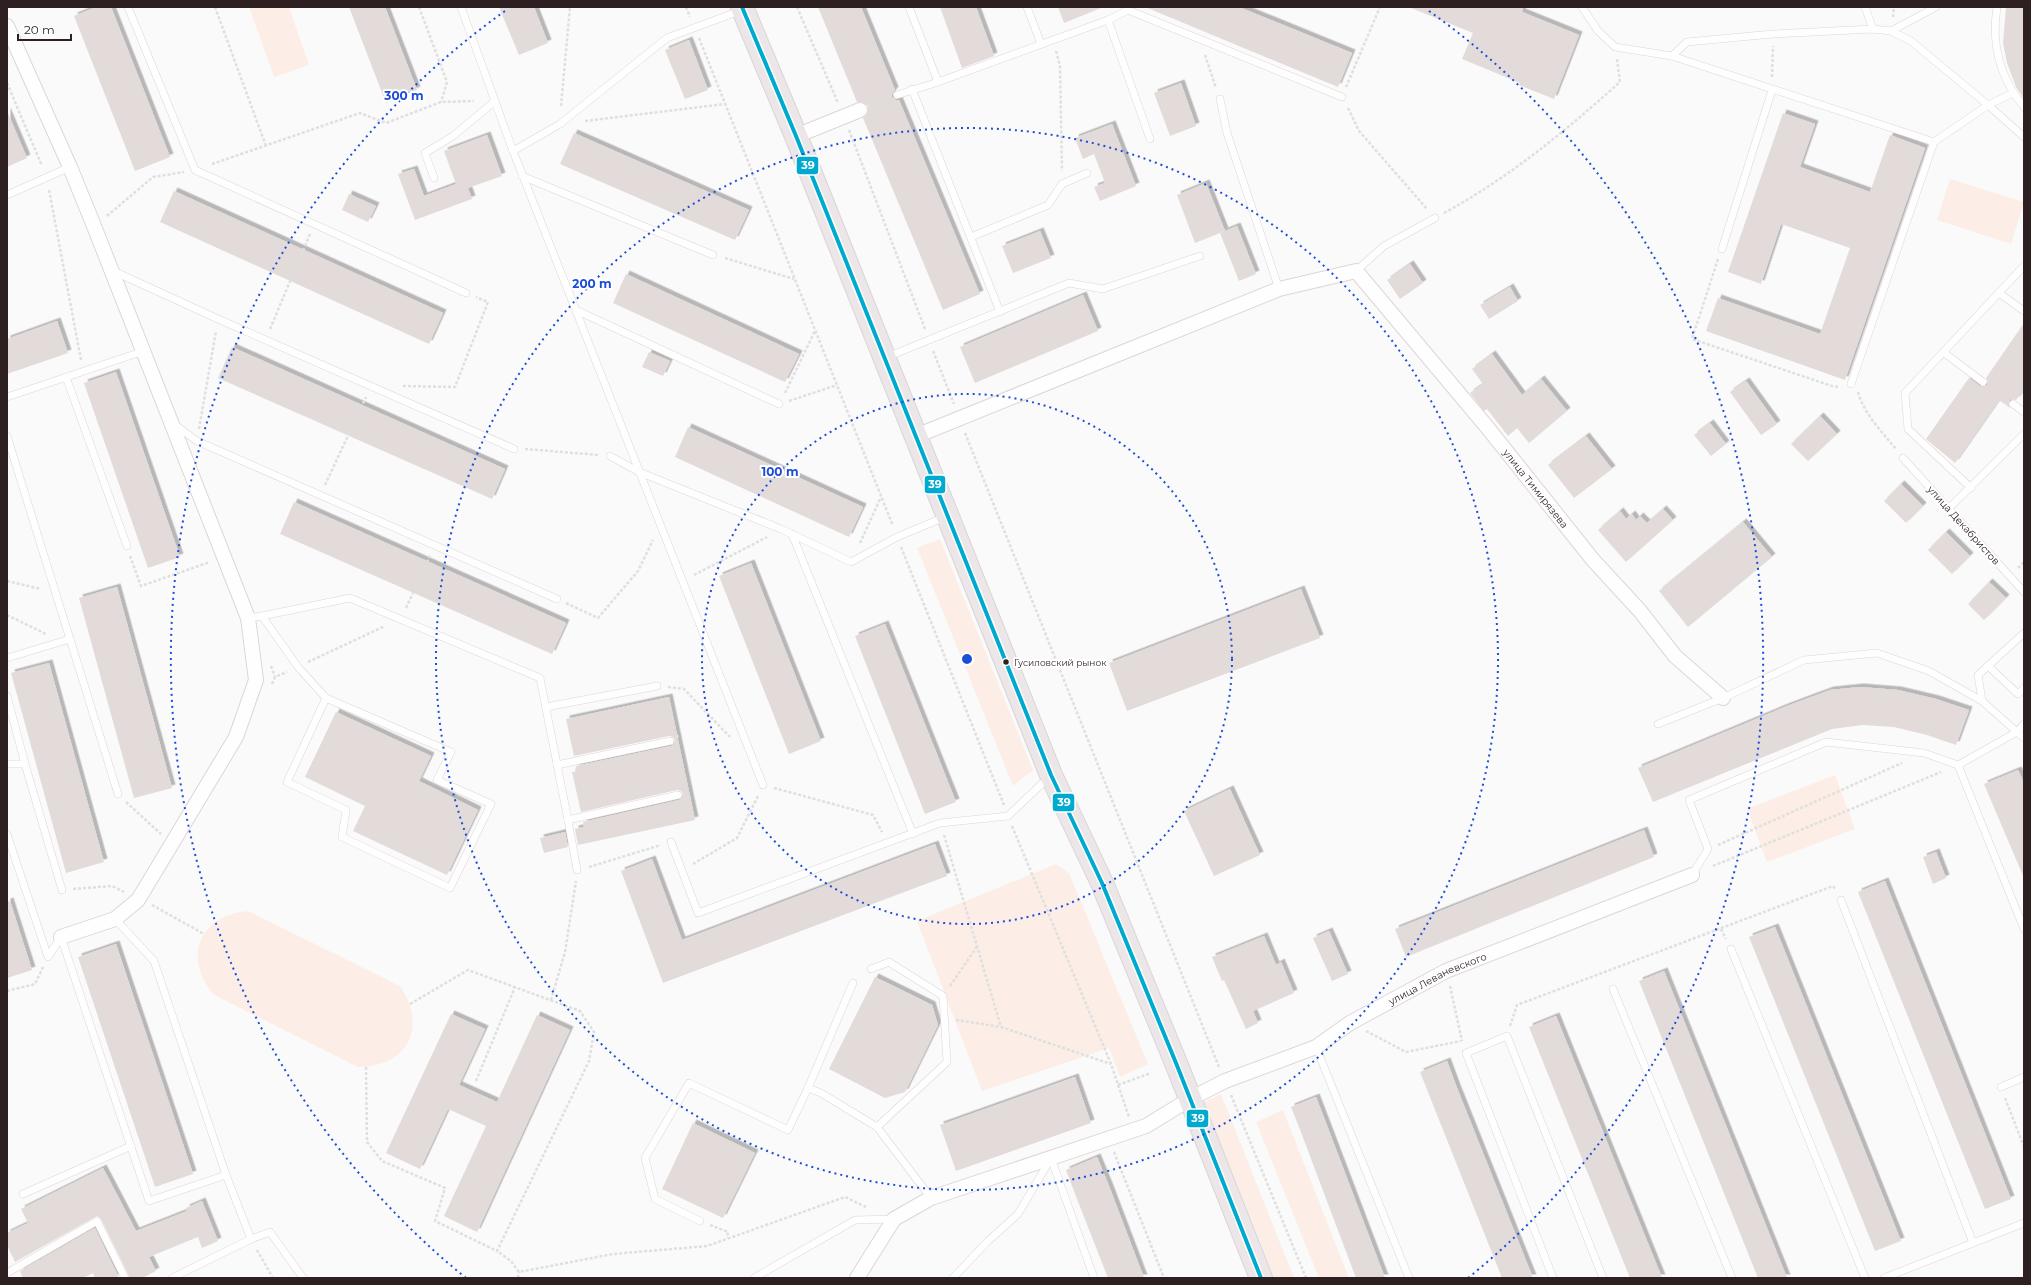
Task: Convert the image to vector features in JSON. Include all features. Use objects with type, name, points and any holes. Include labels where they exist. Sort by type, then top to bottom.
[{"type":"main road","points":[[742,8],[796,136],[1051,775],[1102,883],[1261,1278]]},
{"type":"street","points":[[7,26],[70,167],[144,351],[224,557],[255,617],[256,680],[236,737],[172,844],[138,900],[115,919],[61,937]]},
{"type":"street","points":[[796,136],[860,110]]},
{"type":"street","points":[[916,436],[1279,289],[1356,271]]},
{"type":"street","name":"улица Тимирязева","points":[[1356,271],[1487,427],[1593,560],[1635,606],[1675,656],[1724,698]]},
{"type":"street","name":"улица Леваневского","points":[[894,1219],[931,1198],[1146,1126],[1190,1099],[1225,1081],[1316,1047],[1350,1023],[1446,971],[1692,875]]},
{"type":"street","points":[[857,1278],[894,1219]]},
{"type":"lane","points":[[128,7],[195,170],[466,293]]},
{"type":"lane","points":[[461,7],[522,176],[578,311],[639,472],[763,785]]},
{"type":"lane","points":[[909,7],[938,82]]},
{"type":"lane","points":[[1027,7],[1041,44]]},
{"type":"lane","points":[[1582,7],[1598,31],[1615,46],[1672,56],[1934,142]]},
{"type":"lane","points":[[1865,7],[1873,29]]},
{"type":"lane","points":[[1891,31],[1936,7]]},
{"type":"lane","points":[[1997,7],[1995,43],[1998,60],[2013,93],[2024,108]]},
{"type":"lane","points":[[513,151],[560,124],[666,38],[742,8]]},
{"type":"lane","points":[[897,95],[938,82],[1108,20],[1129,8],[1200,39],[1342,97]]},
{"type":"lane","points":[[1108,20],[1150,139]]},
{"type":"lane","points":[[1672,56],[1687,42],[1773,34],[1873,29],[1891,31],[1911,41],[1988,104],[2024,137]]},
{"type":"lane","points":[[912,89],[1000,312]]},
{"type":"lane","points":[[1722,249],[1772,90]]},
{"type":"lane","points":[[1851,384],[1934,142],[1988,104],[2013,93]]},
{"type":"lane","points":[[1220,99],[1227,133],[1279,289]]},
{"type":"lane","points":[[434,178],[425,153],[453,136],[495,101]]},
{"type":"lane","points":[[7,195],[70,167]]},
{"type":"lane","points":[[971,237],[1048,205],[1062,184],[1087,173]]},
{"type":"lane","points":[[522,176],[713,255]]},
{"type":"lane","points":[[1356,271],[1384,246],[1435,218]]},
{"type":"lane","points":[[885,358],[1069,283],[1103,289],[1200,256]]},
{"type":"lane","points":[[1971,488],[1908,429],[1905,393],[2024,266]]},
{"type":"lane","points":[[111,270],[218,319],[514,449]]},
{"type":"lane","points":[[1999,292],[2024,311]]},
{"type":"lane","points":[[578,311],[779,404]]},
{"type":"lane","points":[[7,397],[83,370],[144,351]]},
{"type":"lane","points":[[1943,352],[1983,382]]},
{"type":"lane","points":[[66,376],[126,546]]},
{"type":"lane","points":[[2013,404],[2024,412]]},
{"type":"lane","points":[[171,421],[197,441],[557,598]]},
{"type":"lane","points":[[1948,509],[1971,488],[2024,434]]},
{"type":"lane","points":[[7,436],[55,592],[66,640],[118,794]]},
{"type":"lane","points":[[610,456],[639,472],[781,529],[851,562],[897,537],[947,516]]},
{"type":"lane","name":"улица Декабристов","points":[[1903,458],[2024,592]]},
{"type":"lane","points":[[792,534],[913,834]]},
{"type":"lane","points":[[326,698],[286,782],[346,810],[342,837],[450,888],[491,804],[438,780],[451,752],[326,698],[255,617],[350,598],[540,678],[578,870]]},
{"type":"lane","points":[[1982,701],[1978,675],[2024,632]]},
{"type":"lane","points":[[7,658],[66,640]]},
{"type":"lane","points":[[1658,724],[1724,698],[1804,660],[1877,653],[1929,671],[1982,701],[2024,738]]},
{"type":"lane","points":[[1988,666],[2018,694],[2024,688]]},
{"type":"lane","points":[[546,707],[657,686]]},
{"type":"lane","points":[[7,696],[62,890]]},
{"type":"lane","points":[[1958,765],[2017,732],[2024,724]]},
{"type":"lane","points":[[557,765],[670,741]]},
{"type":"lane","points":[[1692,875],[1708,849],[1689,800],[1826,742],[1924,753],[1958,765],[2024,929]]},
{"type":"lane","points":[[7,764],[26,764]]},
{"type":"lane","points":[[671,842],[698,913],[940,823],[1008,816],[1051,775]]},
{"type":"lane","points":[[568,820],[678,796]]},
{"type":"lane","points":[[7,834],[48,957]]},
{"type":"lane","points":[[1841,900],[1973,1243]]},
{"type":"lane","points":[[115,919],[154,961],[226,1175],[251,1239]]},
{"type":"lane","points":[[48,957],[61,937]]},
{"type":"lane","points":[[61,937],[149,1201],[226,1175]]},
{"type":"lane","points":[[1731,949],[1865,1278]]},
{"type":"lane","points":[[870,969],[889,962],[943,996],[947,1062],[878,1127]]},
{"type":"lane","points":[[700,1221],[655,1199],[646,1158],[689,1083],[788,1130],[854,983]]},
{"type":"lane","points":[[1613,989],[1732,1278]]},
{"type":"lane","points":[[1553,1278],[1466,1053],[1507,1036],[1603,1278]]},
{"type":"lane","points":[[1316,1047],[1409,1278]]},
{"type":"lane","points":[[2001,1086],[2024,1077]]},
{"type":"lane","points":[[808,1088],[821,1093],[878,1127],[931,1198]]},
{"type":"lane","points":[[23,1194],[131,1146]]},
{"type":"lane","points":[[953,1278],[987,1242],[1018,1214],[1051,1158]]},
{"type":"lane","points":[[1051,1158],[1094,1278]]},
{"type":"lane","points":[[754,1278],[855,1220],[894,1219]]},
{"type":"lane","points":[[7,1273],[97,1221],[125,1278]]},
{"type":"lane","points":[[1884,1278],[2024,1223]]},
{"type":"lane","points":[[173,1278],[251,1239],[270,1232],[303,1278]]},
{"type":"path","points":[[215,7],[266,146]]},
{"type":"path","points":[[419,7],[447,82],[441,102]]},
{"type":"path","points":[[570,7],[560,124],[725,104]]},
{"type":"path","points":[[797,7],[844,117],[960,418],[1225,1081],[1306,1278]]},
{"type":"path","points":[[1380,7],[1342,97],[1359,131],[1435,218],[1484,191],[1558,136],[1620,82],[1615,46]]},
{"type":"path","points":[[1772,90],[1773,34]]},
{"type":"path","points":[[1200,39],[1220,99]]},
{"type":"path","points":[[1053,40],[1060,66],[1062,184]]},
{"type":"path","points":[[7,83],[47,178],[83,370]]},
{"type":"path","points":[[94,226],[153,178],[195,170],[360,113],[386,123],[441,102],[495,101]]},
{"type":"path","points":[[266,340],[314,224]]},
{"type":"path","points":[[1722,249],[1692,339],[1835,386],[1851,384],[1856,387],[1860,399],[1874,424],[1903,458]]},
{"type":"path","points":[[713,255],[794,279]]},
{"type":"path","points":[[197,441],[218,319]]},
{"type":"path","points":[[779,404],[815,331]]},
{"type":"path","points":[[779,404],[837,385]]},
{"type":"path","points":[[514,449],[610,456]]},
{"type":"path","points":[[851,562],[881,497]]},
{"type":"path","points":[[557,598],[598,618],[638,571],[660,525]]},
{"type":"path","points":[[683,581],[781,529]]},
{"type":"path","points":[[298,667],[400,619],[435,545]]},
{"type":"path","points":[[126,546],[141,586],[224,557]]},
{"type":"path","points":[[7,581],[55,592]]},
{"type":"path","points":[[7,615],[66,640]]},
{"type":"path","points":[[657,686],[684,688],[732,739]]},
{"type":"path","points":[[1708,849],[1924,753]]},
{"type":"path","points":[[1692,875],[1958,765]]},
{"type":"path","points":[[682,871],[737,838],[763,785],[873,815],[888,843]]},
{"type":"path","points":[[118,794],[172,844]]},
{"type":"path","points":[[940,823],[978,945],[1001,1027]]},
{"type":"path","points":[[551,1000],[565,952],[578,870],[671,842]]},
{"type":"path","points":[[62,890],[112,886],[138,900],[163,910],[204,934]]},
{"type":"path","points":[[1507,1036],[1517,1005],[1833,886],[1841,900]]},
{"type":"path","points":[[943,996],[978,945]]},
{"type":"path","points":[[7,991],[35,984],[48,957]]},
{"type":"path","points":[[410,1004],[468,970],[580,1011],[594,1032],[589,1061],[497,1252]]},
{"type":"path","points":[[1446,971],[1461,1040],[1466,1053]]},
{"type":"path","points":[[476,1081],[515,987]]},
{"type":"path","points":[[944,1018],[1001,1027],[1111,1064],[1133,1130]]},
{"type":"path","points":[[1350,1023],[1406,1052],[1461,1040]]},
{"type":"path","points":[[366,1067],[367,1142],[382,1161],[445,1188],[435,1221],[497,1252],[511,1261],[519,1272],[518,1278]]},
{"type":"path","points":[[1118,1085],[1151,1073]]},
{"type":"path","points":[[2001,1086],[2024,1147]]},
{"type":"path","points":[[1108,1139],[1164,1278]]},
{"type":"path","points":[[519,1272],[613,1254],[707,1246],[845,1198],[894,1219]]},
{"type":"path","points":[[700,1221],[728,1232],[727,1238]]},
{"type":"path","points":[[251,1239],[273,1278]]},
{"type":"shaded area","points":[[249,7],[289,7],[309,65],[274,77]]},
{"type":"shaded area","points":[[1950,179],[2024,202],[2011,244],[1937,220]]},
{"type":"shaded area","points":[[940,539],[1033,770],[1013,786],[917,548]]},
{"type":"shaded area","points":[[1835,775],[1855,829],[1767,862],[1747,809]]},
{"type":"shaded area","points":[[1056,864],[1069,873],[1148,1064],[1120,1077],[1109,1048],[982,1091],[917,921]]},
{"type":"shaded area","points":[[248,911],[400,986],[408,1001],[412,1016],[412,1029],[408,1042],[401,1052],[390,1060],[375,1065],[358,1067],[214,995],[204,981],[199,967],[198,953],[201,941],[207,930],[218,921],[231,914]]},
{"type":"shaded area","points":[[1221,1094],[1294,1278],[1274,1278],[1204,1102]]},
{"type":"shaded area","points":[[1283,1110],[1349,1278],[1319,1278],[1256,1122]]},
{"type":"building","points":[[96,7],[111,7],[170,157],[135,171],[74,16]]},
{"type":"building","points":[[349,7],[385,7],[417,90],[386,103]]},
{"type":"building","points":[[499,7],[534,7],[548,43],[519,55]]},
{"type":"building","points":[[818,7],[861,7],[895,90],[892,97],[899,100],[980,294],[943,310],[863,118],[868,112],[868,106],[862,102],[857,102]]},
{"type":"building","points":[[940,7],[976,7],[994,56],[962,68]]},
{"type":"building","points":[[1058,7],[1101,7],[1101,8],[1064,23]]},
{"type":"building","points":[[1145,7],[1239,7],[1352,53],[1338,87]]},
{"type":"building","points":[[1523,7],[1522,12],[1579,35],[1554,99],[1462,59],[1473,33],[1411,8]]},
{"type":"building","points":[[2006,7],[2024,7],[2024,99],[2016,87],[2007,63],[2003,43]]},
{"type":"building","points":[[689,40],[708,90],[685,99],[665,50]]},
{"type":"building","points":[[1181,83],[1196,126],[1170,136],[1154,93]]},
{"type":"building","points":[[7,111],[27,158],[7,167]]},
{"type":"building","points":[[1783,113],[1815,124],[1800,167],[1870,192],[1890,135],[1925,148],[1845,380],[1706,331],[1718,298],[1820,334],[1850,248],[1781,224],[1761,284],[1728,272]]},
{"type":"building","points":[[1112,124],[1136,186],[1100,201],[1094,187],[1105,183],[1094,154],[1083,159],[1075,138]]},
{"type":"building","points":[[574,133],[749,210],[735,240],[560,164]]},
{"type":"building","points":[[487,135],[502,176],[468,188],[472,199],[415,220],[398,174],[414,169],[424,196],[456,184],[444,151]]},
{"type":"building","points":[[1206,183],[1225,231],[1195,243],[1177,195]]},
{"type":"building","points":[[174,191],[443,313],[429,344],[160,222]]},
{"type":"building","points":[[349,194],[376,206],[368,222],[342,210]]},
{"type":"building","points":[[1237,226],[1256,274],[1239,281],[1220,233]]},
{"type":"building","points":[[1040,231],[1051,258],[1013,273],[1002,246]]},
{"type":"building","points":[[1410,264],[1423,283],[1400,299],[1387,280]]},
{"type":"building","points":[[626,274],[799,354],[785,382],[613,303]]},
{"type":"building","points":[[1510,287],[1518,301],[1489,319],[1480,305]]},
{"type":"building","points":[[1083,295],[1098,331],[975,383],[960,347]]},
{"type":"building","points":[[57,321],[68,353],[7,374],[7,339]]},
{"type":"building","points":[[2024,323],[2024,389],[2016,400],[2011,399],[2009,401],[2010,408],[1999,400],[1955,463],[1926,439],[1969,378],[1980,386],[1987,385],[1988,382],[1986,378]]},
{"type":"building","points":[[232,347],[505,469],[492,499],[218,378]]},
{"type":"building","points":[[649,352],[670,361],[663,376],[642,367]]},
{"type":"building","points":[[1492,354],[1522,395],[1541,379],[1567,411],[1529,443],[1517,428],[1508,436],[1487,409],[1484,411],[1470,393],[1483,384],[1472,369]]},
{"type":"building","points":[[116,372],[180,557],[148,568],[84,383]]},
{"type":"building","points":[[1746,381],[1777,424],[1761,435],[1730,392]]},
{"type":"building","points":[[1820,416],[1837,434],[1808,461],[1791,444]]},
{"type":"building","points":[[1710,423],[1726,444],[1711,456],[1694,435]]},
{"type":"building","points":[[688,427],[863,507],[849,537],[675,457]]},
{"type":"building","points":[[1586,436],[1612,469],[1574,498],[1548,465]]},
{"type":"building","points":[[1901,484],[1923,506],[1906,523],[1884,501]]},
{"type":"building","points":[[294,502],[566,623],[552,654],[280,534]]},
{"type":"building","points":[[1663,509],[1673,520],[1626,562],[1598,530],[1620,511],[1626,519],[1632,514],[1636,520],[1640,516],[1647,523]]},
{"type":"building","points":[[1743,522],[1772,557],[1688,627],[1659,591]]},
{"type":"building","points":[[1946,532],[1970,556],[1952,574],[1928,550]]},
{"type":"building","points":[[751,563],[821,741],[789,754],[719,576]]},
{"type":"building","points":[[1989,582],[2006,598],[1984,620],[1968,604]]},
{"type":"building","points":[[117,587],[172,788],[134,798],[79,598]]},
{"type":"building","points":[[1301,589],[1320,638],[1127,711],[1109,663]]},
{"type":"building","points":[[885,624],[956,802],[925,814],[855,636]]},
{"type":"building","points":[[49,663],[104,862],[66,873],[11,673]]},
{"type":"building","points":[[1860,687],[1898,690],[1936,699],[1969,710],[1956,745],[1927,735],[1894,727],[1862,725],[1832,729],[1653,802],[1638,768],[1787,706],[1830,690]]},
{"type":"building","points":[[669,697],[695,820],[578,845],[575,829],[584,827],[583,822],[679,800],[683,794],[681,791],[677,790],[581,812],[572,772],[577,771],[576,766],[671,746],[675,740],[673,737],[669,736],[574,756],[566,719]]},
{"type":"building","points":[[336,712],[431,756],[419,781],[478,810],[447,875],[353,831],[365,806],[305,777]]},
{"type":"building","points":[[2018,770],[2024,783],[2024,878],[1984,784]]},
{"type":"building","points":[[1230,789],[1260,855],[1214,876],[1184,811]]},
{"type":"building","points":[[1644,830],[1654,857],[1406,957],[1395,929]]},
{"type":"building","points":[[565,832],[568,847],[544,853],[540,838]]},
{"type":"building","points":[[935,844],[947,876],[663,983],[621,871],[652,859],[682,940]]},
{"type":"building","points":[[1936,852],[1946,878],[1933,884],[1923,857]]},
{"type":"building","points":[[1885,881],[2011,1199],[1985,1209],[1858,892]]},
{"type":"building","points":[[10,901],[32,970],[7,978],[7,902]]},
{"type":"building","points":[[1775,927],[1901,1241],[1875,1251],[1749,937]]},
{"type":"building","points":[[1329,931],[1348,974],[1332,981],[1313,938]]},
{"type":"building","points":[[1264,936],[1276,965],[1281,962],[1294,993],[1253,1011],[1258,1023],[1246,1029],[1224,980],[1222,981],[1212,957]]},
{"type":"building","points":[[116,944],[193,1174],[155,1187],[78,957]]},
{"type":"building","points":[[1664,971],[1787,1278],[1758,1278],[1639,981]]},
{"type":"building","points":[[875,977],[932,1005],[938,1025],[905,1092],[885,1098],[829,1069]]},
{"type":"building","points":[[451,1014],[485,1029],[459,1085],[497,1102],[537,1015],[570,1030],[477,1232],[444,1216],[486,1126],[448,1109],[420,1169],[386,1153]]},
{"type":"building","points":[[1556,1016],[1662,1278],[1630,1278],[1529,1027]]},
{"type":"building","points":[[1447,1061],[1533,1278],[1502,1278],[1420,1072]]},
{"type":"building","points":[[1075,1077],[1091,1123],[956,1171],[940,1125]]},
{"type":"building","points":[[1316,1097],[1385,1278],[1356,1278],[1291,1107]]},
{"type":"building","points":[[693,1123],[755,1153],[723,1218],[662,1189]]},
{"type":"building","points":[[1097,1157],[1144,1278],[1108,1278],[1077,1199],[1066,1170]]},
{"type":"building","points":[[103,1168],[136,1231],[187,1211],[186,1208],[202,1201],[218,1241],[202,1248],[198,1237],[149,1257],[156,1271],[142,1278],[130,1278],[101,1219],[97,1216],[15,1262],[7,1245],[7,1233],[28,1223],[21,1209]]},
{"type":"building","points":[[95,1228],[119,1278],[95,1278],[93,1273],[83,1278],[23,1278],[20,1271]]},
{"type":"transit line","name":"39","points":[[742,7],[796,136],[1051,775],[1102,883],[1176,1063],[1261,1278]]},
{"type":"place","name":"Гусиловский рынок","points":[[1006,662]]}]
